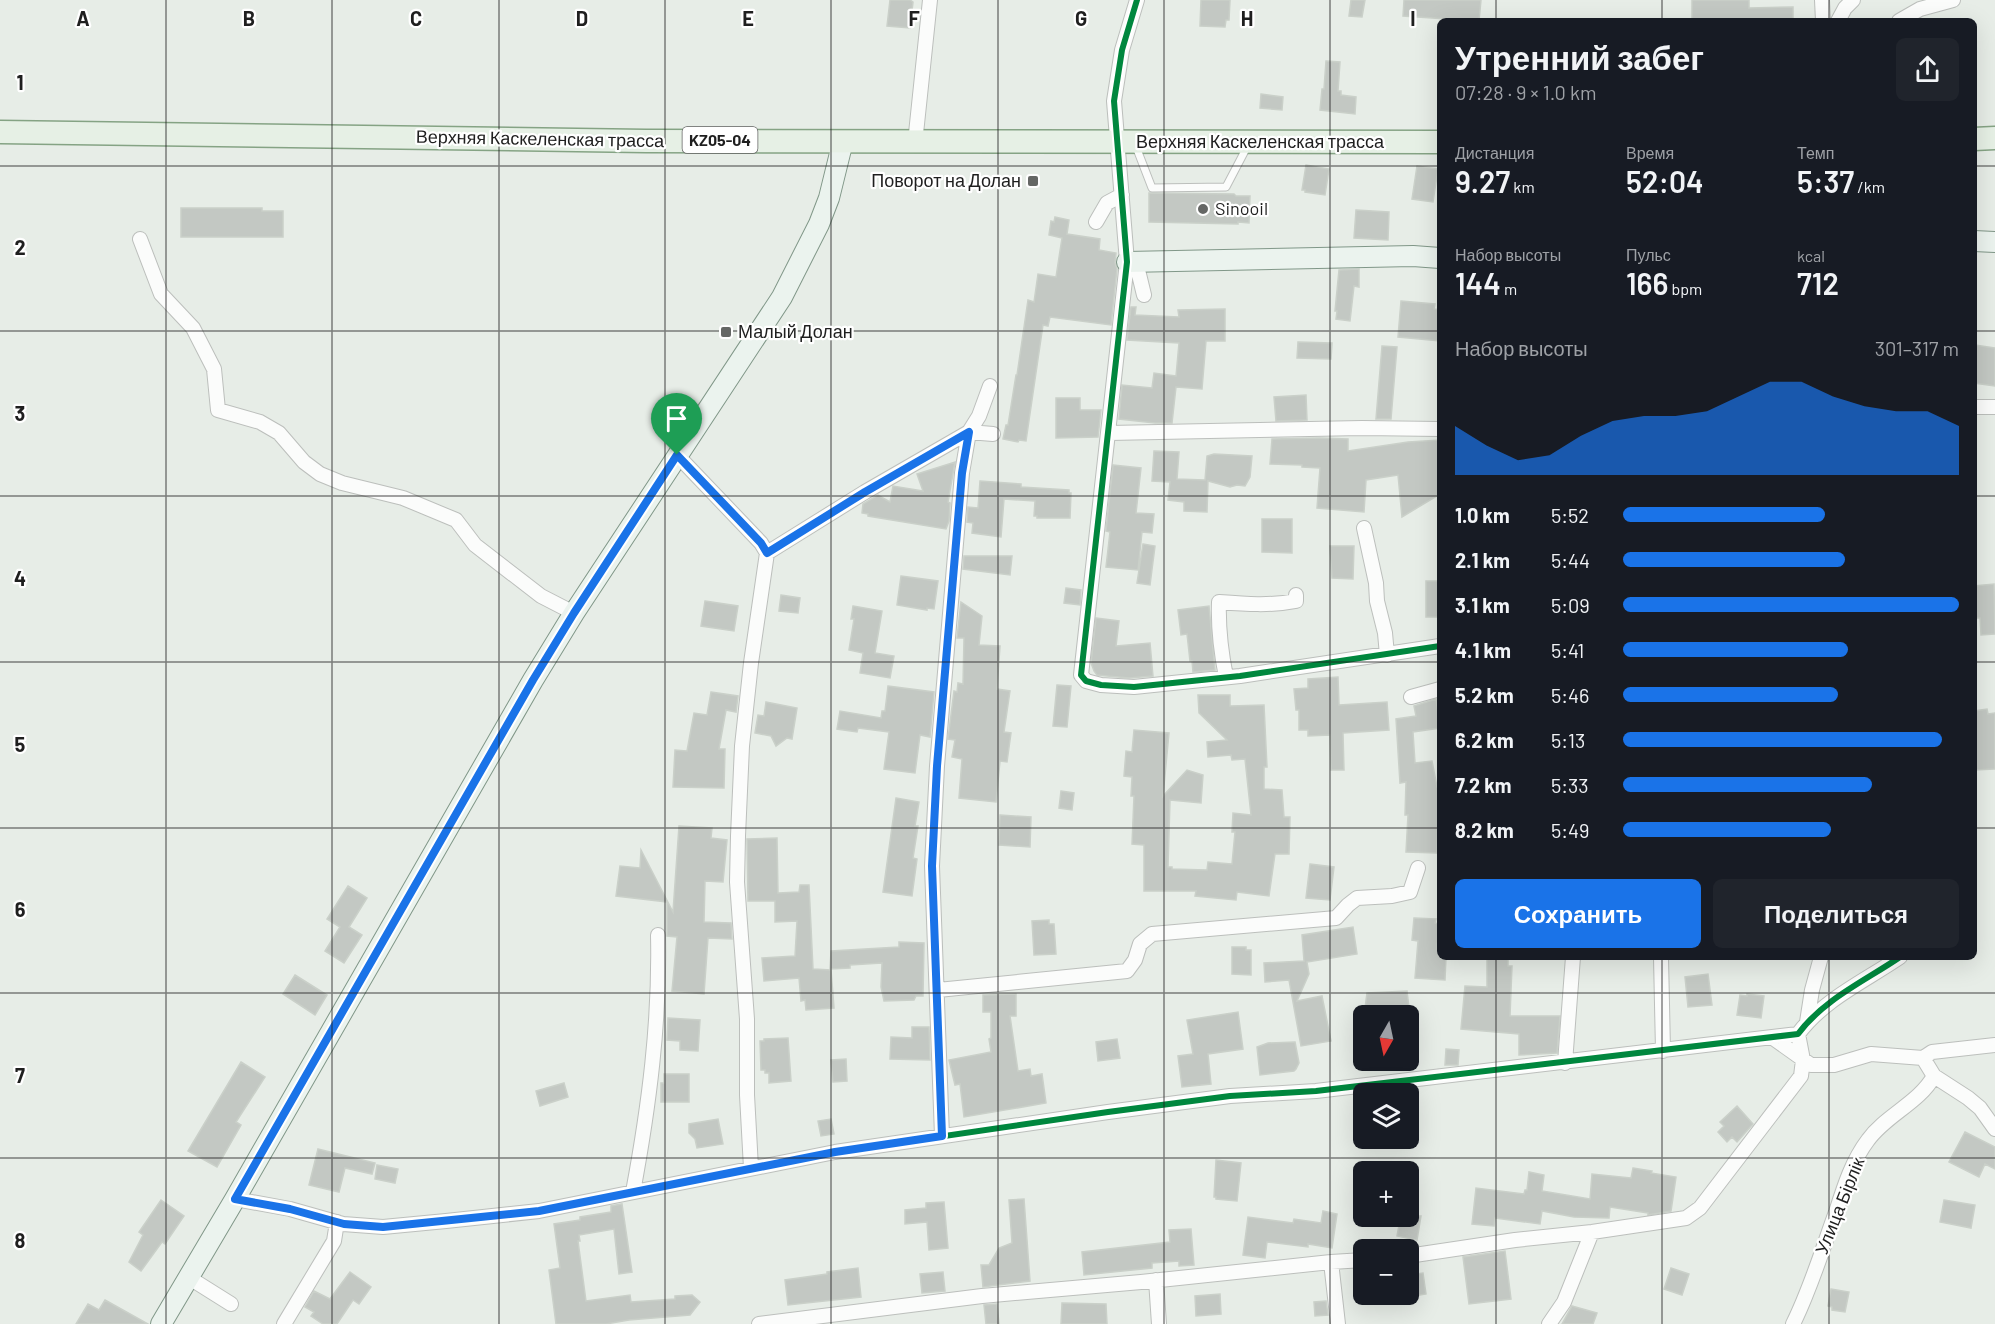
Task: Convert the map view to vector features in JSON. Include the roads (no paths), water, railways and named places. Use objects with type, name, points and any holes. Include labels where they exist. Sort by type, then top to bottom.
[{"type":"main road","name":"Верхняя Каскеленская трасса","points":[[0,132],[646,141],[1437,142]]},
{"type":"main road","points":[[1977,138],[1995,138]]},
{"type":"main road","points":[[161,1324],[527,690],[574,613],[782,297],[819,224],[829,198],[843,141]]},
{"type":"main road","points":[[1977,241],[1995,242]]},
{"type":"main road","points":[[1132,262],[1401,256],[1437,258]]},
{"type":"street","points":[[915,142],[930,0]]},
{"type":"street","points":[[1137,0],[1122,50],[1114,101],[1126,142],[1122,195],[1132,262],[1144,295]]},
{"type":"street","points":[[1822,0],[1823,18]]},
{"type":"street","points":[[1840,18],[1853,0]]},
{"type":"street","points":[[1904,18],[1920,9],[1953,0]]},
{"type":"street","points":[[1096,222],[1107,203],[1122,195]]},
{"type":"street","points":[[140,239],[161,294],[193,328],[214,369],[218,410],[260,422],[279,434],[304,462],[320,474],[342,483],[403,498],[456,520],[475,545],[541,596],[574,613]]},
{"type":"street","points":[[1132,262],[1102,475],[1081,675],[1086,681],[1101,685],[1134,687],[1226,677],[1437,647]]},
{"type":"street","points":[[942,1136],[932,866],[937,766],[962,473],[969,432],[979,416],[990,387]]},
{"type":"street","points":[[1977,407],[1995,407]]},
{"type":"street","points":[[1109,433],[1362,428],[1437,429]]},
{"type":"street","points":[[767,553],[865,492],[969,432],[993,434]]},
{"type":"street","points":[[677,455],[761,543],[767,553],[743,734],[738,836],[737,882],[747,1018],[747,1095],[751,1168]]},
{"type":"street","points":[[1364,528],[1376,583],[1387,655]]},
{"type":"street","points":[[1226,677],[1221,651],[1220,602],[1286,603],[1296,601],[1296,595]]},
{"type":"street","points":[[1411,697],[1437,691]]},
{"type":"street","points":[[938,990],[1127,971],[1135,960],[1140,944],[1152,934],[1336,918],[1357,898],[1392,896],[1410,892],[1418,868]]},
{"type":"street","points":[[633,1192],[647,1116],[656,1038],[658,935]]},
{"type":"street","points":[[1565,1063],[1573,960]]},
{"type":"street","points":[[1661,960],[1663,1051]]},
{"type":"street","points":[[1807,1022],[1820,960]]},
{"type":"street","points":[[1419,1254],[1515,1240],[1592,1233],[1686,1218],[1700,1208],[1802,1076],[1803,1060],[1798,1035],[1807,1022],[1841,993],[1896,960]]},
{"type":"street","points":[[235,1199],[290,1209],[337,1222],[383,1227],[446,1221],[539,1211],[835,1152],[1230,1096],[1316,1091],[1798,1035]]},
{"type":"street","points":[[1773,1038],[1811,1065],[1834,1065],[1871,1054],[1923,1058],[1932,1052],[1995,1046]]},
{"type":"street","points":[[1923,1058],[1934,1076],[1980,1108],[1995,1129]]},
{"type":"street","name":"Улица Бірлік","points":[[1793,1324],[1805,1300],[1848,1175],[1868,1140],[1929,1086],[1934,1076]]},
{"type":"street","points":[[284,1324],[334,1241],[337,1222]]},
{"type":"street","points":[[1549,1324],[1564,1302],[1592,1233]]},
{"type":"street","points":[[759,1324],[982,1296],[1353,1261]]},
{"type":"street","points":[[1331,1262],[1338,1324]]},
{"type":"street","points":[[188,1277],[231,1304]]},
{"type":"street","points":[[1156,1281],[1159,1324]]},
{"type":"lane","points":[[1126,142],[1152,188],[1226,187],[1250,142]]},
{"type":"place","name":"Поворот на Долан","points":[[1033,181]]},
{"type":"place","name":"Sinooil","points":[[1203,209]]},
{"type":"place","name":"Малый Долан","points":[[726,332]]}]
